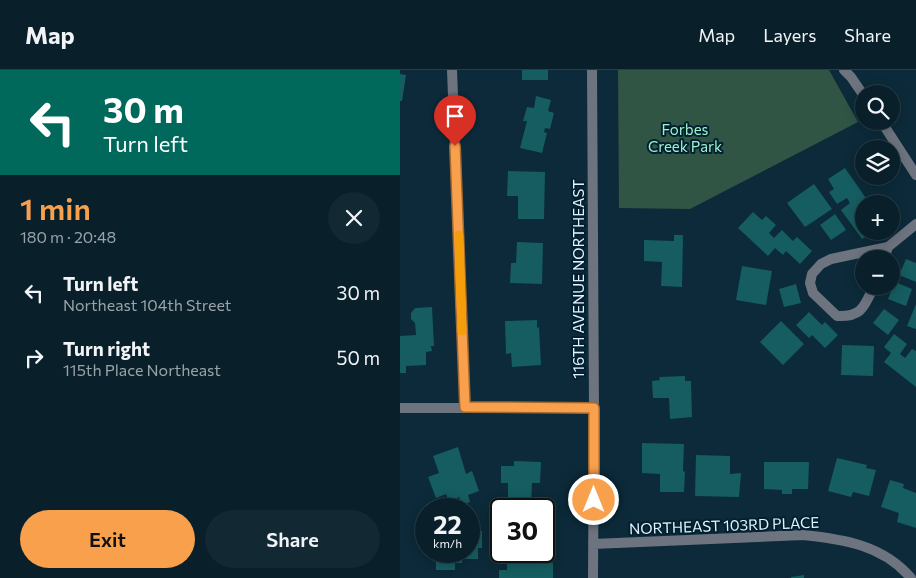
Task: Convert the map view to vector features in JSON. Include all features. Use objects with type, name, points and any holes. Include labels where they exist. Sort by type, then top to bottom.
[{"type":"street","points":[[452,70],[465,407]]},
{"type":"street","name":"116TH AVENUE NORTHEAST","points":[[592,70],[593,578]]},
{"type":"street","points":[[844,70],[856,85]]},
{"type":"street","points":[[886,130],[916,175]]},
{"type":"street","points":[[874,250],[888,247],[916,224]]},
{"type":"street","points":[[855,254],[831,259],[821,264],[812,274],[810,283],[813,293],[837,316],[847,317],[856,314],[863,308],[870,295]]},
{"type":"street","points":[[400,408],[594,408]]},
{"type":"street","name":"NORTHEAST 103RD PLACE","points":[[593,544],[802,535],[855,542],[878,551],[904,569],[911,578]]},
{"type":"green space","name":"Forbes Creek Park","points":[[618,70],[829,70],[855,117],[855,124],[690,209],[619,208]]},
{"type":"building","points":[[522,70],[548,70],[548,80],[522,80]]},
{"type":"building","points":[[400,74],[406,75],[402,101],[400,101]]},
{"type":"building","points":[[536,96],[551,100],[548,111],[554,113],[550,129],[545,128],[544,132],[547,133],[542,153],[520,148],[527,121],[523,121],[527,107],[534,108]]},
{"type":"building","points":[[845,168],[855,185],[864,195],[855,195],[855,229],[841,210],[850,203],[847,198],[837,204],[829,192],[834,189],[828,179]]},
{"type":"building","points":[[508,171],[545,172],[544,219],[518,219],[518,196],[507,196]]},
{"type":"building","points":[[814,184],[832,209],[805,227],[787,203]]},
{"type":"building","points":[[753,212],[762,220],[766,216],[776,225],[769,233],[774,238],[782,230],[793,241],[797,237],[812,251],[800,264],[786,251],[783,255],[775,248],[768,256],[738,228]]},
{"type":"building","points":[[835,214],[846,230],[831,240],[820,225]]},
{"type":"building","points":[[674,235],[683,235],[682,287],[661,286],[662,262],[644,261],[644,240],[674,241]]},
{"type":"building","points":[[517,242],[543,243],[542,284],[510,283],[511,263],[516,263]]},
{"type":"building","points":[[906,259],[916,263],[916,282],[900,275]]},
{"type":"building","points":[[742,266],[772,271],[766,305],[736,300]]},
{"type":"building","points":[[796,284],[801,303],[784,307],[779,289]]},
{"type":"building","points":[[900,284],[912,289],[906,306],[888,299],[890,295],[900,295]]},
{"type":"building","points":[[916,304],[916,329],[907,326]]},
{"type":"building","points":[[432,307],[434,346],[431,346],[432,351],[426,352],[426,365],[406,366],[406,373],[400,373],[400,336],[416,335],[415,323],[411,319],[411,313],[415,308]]},
{"type":"building","points":[[884,309],[899,320],[888,335],[873,323]]},
{"type":"building","points":[[809,312],[822,325],[825,322],[838,335],[825,348],[812,335],[809,338],[796,325]]},
{"type":"building","points":[[537,320],[541,365],[512,367],[511,353],[506,354],[505,321]]},
{"type":"building","points":[[781,321],[804,344],[783,365],[760,342]]},
{"type":"building","points":[[894,334],[907,344],[900,354],[905,358],[912,349],[916,351],[916,387],[884,362],[891,353],[884,347]]},
{"type":"building","points":[[842,345],[874,346],[873,376],[841,375]]},
{"type":"building","points":[[685,376],[685,381],[691,381],[692,417],[670,419],[669,398],[653,398],[652,381],[660,380],[659,377]]},
{"type":"building","points":[[642,443],[684,444],[684,492],[660,492],[660,474],[642,473]]},
{"type":"building","points":[[458,447],[466,474],[472,471],[479,491],[468,495],[469,498],[448,498],[446,494],[436,498],[428,477],[439,473],[433,456]]},
{"type":"building","points":[[696,455],[730,456],[730,474],[741,473],[739,497],[695,496]]},
{"type":"building","points":[[837,458],[867,465],[866,468],[876,470],[869,496],[853,492],[851,497],[828,491]]},
{"type":"building","points":[[514,461],[541,462],[540,483],[532,483],[531,498],[508,498],[508,483],[501,483],[501,466],[514,466]]},
{"type":"building","points":[[764,462],[809,462],[808,489],[792,489],[792,494],[782,494],[782,490],[764,489]]},
{"type":"building","points":[[890,480],[904,484],[903,488],[916,493],[916,528],[897,522],[899,513],[881,507]]},
{"type":"building","points":[[480,531],[482,531],[482,548],[480,548]]},
{"type":"building","points":[[436,563],[455,563],[455,570],[436,570]]},
{"type":"building","points":[[507,563],[553,563],[553,578],[499,578],[499,570],[507,570]]},
{"type":"building","points":[[804,575],[804,578],[791,578],[791,577]]},
{"type":"slow traffic","points":[[459,235],[462,331]]},
{"type":"route","points":[[455,146],[465,407],[594,408],[594,500]]}]
